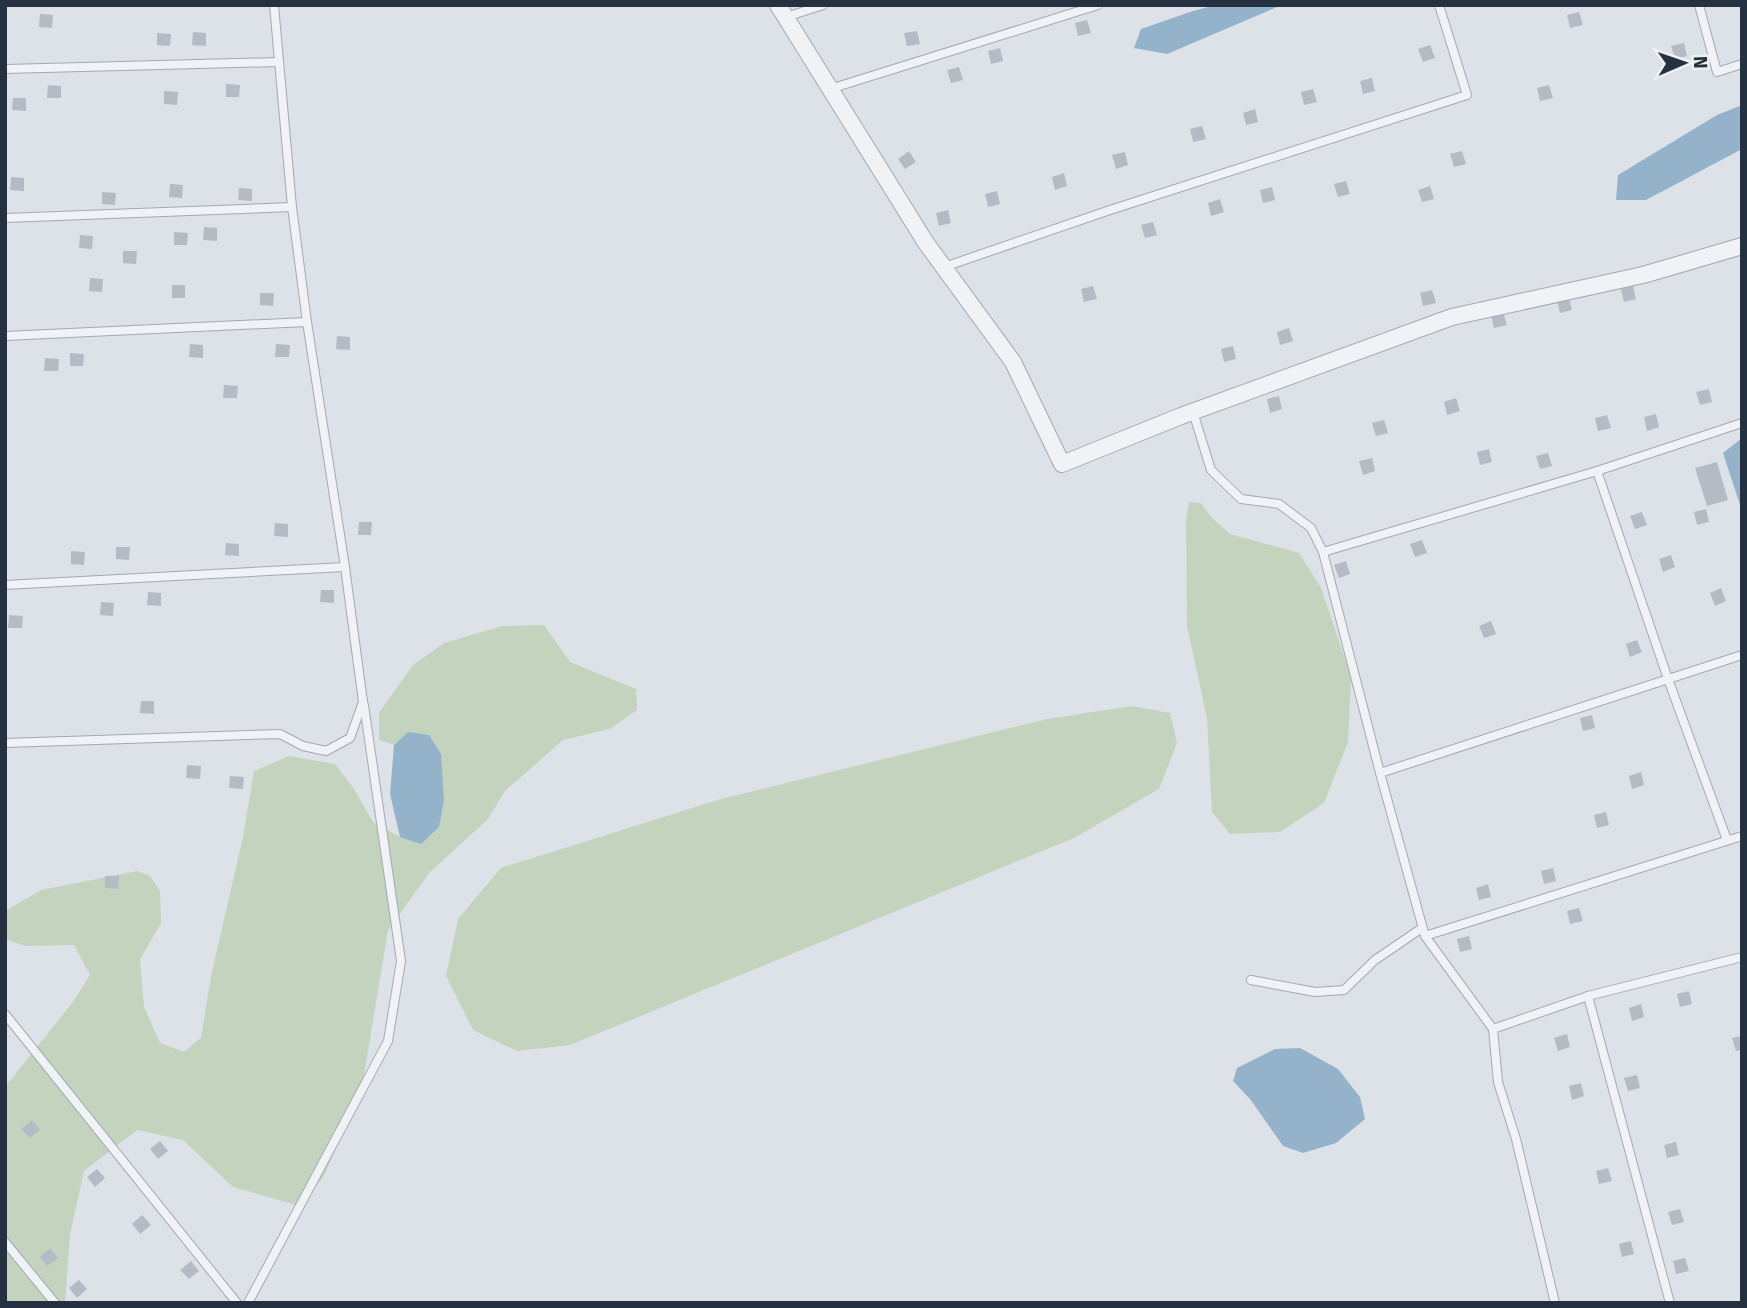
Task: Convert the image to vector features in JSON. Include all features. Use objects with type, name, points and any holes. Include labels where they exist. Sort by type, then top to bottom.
[{"type":"street","points":[[782,11],[919,232],[1013,362],[1062,464],[1193,412],[1452,317],[1643,275],[1742,246]]},
{"type":"lane","points":[[248,1303],[388,1041],[401,961],[307,322],[292,207],[274,5]]},
{"type":"lane","points":[[782,11],[823,5]]},
{"type":"lane","points":[[830,89],[1098,5]]},
{"type":"lane","points":[[944,267],[1110,210],[1467,95],[1439,5]]},
{"type":"lane","points":[[1699,5],[1717,72],[1742,64]]},
{"type":"lane","points":[[5,69],[279,62]]},
{"type":"lane","points":[[5,218],[292,207]]},
{"type":"lane","points":[[5,336],[307,322]]},
{"type":"lane","points":[[1193,412],[1211,470],[1241,499],[1279,504],[1311,528],[1323,552],[1424,932],[1493,1028],[1498,1082],[1516,1139],[1555,1303]]},
{"type":"lane","points":[[1323,552],[1597,471],[1742,423]]},
{"type":"lane","points":[[1597,471],[1668,679],[1727,840]]},
{"type":"lane","points":[[5,584],[345,568]]},
{"type":"lane","points":[[1380,773],[1742,655]]},
{"type":"lane","points":[[5,743],[280,734],[303,747],[326,751],[350,738],[363,702]]},
{"type":"lane","points":[[1251,980],[1315,992],[1344,990],[1375,960],[1424,932],[1742,836]]},
{"type":"lane","points":[[1493,1028],[1588,996],[1742,957]]},
{"type":"lane","points":[[1588,996],[1670,1303]]},
{"type":"lane","points":[[5,1014],[237,1303]]},
{"type":"lane","points":[[5,1242],[55,1303]]},
{"type":"green space","points":[[1189,502],[1201,503],[1212,518],[1230,534],[1299,553],[1321,588],[1351,677],[1348,742],[1324,803],[1280,832],[1230,834],[1212,812],[1207,718],[1187,626],[1186,521]]},
{"type":"green space","points":[[544,625],[570,662],[636,689],[637,710],[610,729],[563,740],[505,791],[488,819],[430,872],[388,930],[362,1087],[324,1176],[300,1206],[233,1187],[183,1140],[137,1130],[84,1171],[70,1235],[65,1303],[5,1303],[5,1087],[73,1002],[90,975],[74,945],[25,946],[5,939],[5,911],[41,890],[137,871],[150,876],[160,891],[161,923],[140,959],[144,1007],[160,1043],[184,1052],[201,1038],[211,976],[243,837],[254,771],[289,756],[335,764],[354,789],[373,822],[400,837],[408,732],[394,745],[379,740],[379,713],[413,665],[444,643],[502,626]]},
{"type":"green space","points":[[1132,706],[1170,713],[1177,743],[1159,789],[1074,838],[570,1045],[517,1051],[473,1030],[446,976],[458,919],[501,868],[721,799],[1047,719]]},
{"type":"water","points":[[1216,5],[1282,5],[1167,54],[1134,48],[1141,29]]},
{"type":"water","points":[[1742,105],[1742,149],[1646,200],[1616,200],[1618,175],[1717,115]]},
{"type":"water","points":[[1742,438],[1742,511],[1723,453]]},
{"type":"water","points":[[408,732],[429,735],[441,754],[444,800],[439,827],[421,844],[400,837],[390,794],[394,745]]},
{"type":"water","points":[[1300,1048],[1338,1069],[1360,1097],[1365,1119],[1336,1143],[1303,1153],[1283,1146],[1250,1099],[1233,1081],[1237,1068],[1275,1049]]},
{"type":"building","points":[[1579,12],[1583,25],[1570,28],[1567,15]]},
{"type":"building","points":[[40,14],[53,15],[52,28],[39,27]]},
{"type":"building","points":[[1087,20],[1091,33],[1078,36],[1075,23]]},
{"type":"building","points":[[917,31],[920,44],[907,46],[904,33]]},
{"type":"building","points":[[193,32],[206,33],[206,46],[192,45]]},
{"type":"building","points":[[157,33],[171,34],[170,46],[157,45]]},
{"type":"building","points":[[1684,43],[1687,56],[1675,59],[1671,46]]},
{"type":"building","points":[[1430,45],[1435,58],[1423,62],[1418,49]]},
{"type":"building","points":[[1000,48],[1003,61],[991,64],[988,51]]},
{"type":"building","points":[[959,67],[963,80],[951,83],[947,70]]},
{"type":"building","points":[[1372,78],[1375,91],[1363,94],[1360,81]]},
{"type":"building","points":[[226,84],[240,85],[239,97],[226,97]]},
{"type":"building","points":[[48,85],[61,86],[61,98],[47,98]]},
{"type":"building","points":[[1549,85],[1553,98],[1540,101],[1537,88]]},
{"type":"building","points":[[1313,89],[1317,102],[1304,105],[1301,92]]},
{"type":"building","points":[[164,91],[178,92],[177,105],[164,104]]},
{"type":"building","points":[[13,98],[26,98],[26,111],[12,110]]},
{"type":"building","points":[[1255,109],[1258,122],[1246,125],[1243,113]]},
{"type":"building","points":[[1202,126],[1206,139],[1193,142],[1190,129]]},
{"type":"building","points":[[909,151],[916,162],[905,169],[898,159]]},
{"type":"building","points":[[1462,151],[1466,164],[1454,167],[1450,154]]},
{"type":"building","points":[[1125,152],[1128,165],[1116,169],[1112,155]]},
{"type":"building","points":[[1064,173],[1067,186],[1055,190],[1052,177]]},
{"type":"building","points":[[11,177],[24,178],[24,191],[10,190]]},
{"type":"building","points":[[1346,181],[1350,194],[1338,197],[1334,184]]},
{"type":"building","points":[[170,184],[183,185],[182,198],[169,197]]},
{"type":"building","points":[[1430,186],[1434,199],[1422,202],[1418,190]]},
{"type":"building","points":[[1272,187],[1275,200],[1263,203],[1260,190]]},
{"type":"building","points":[[239,188],[252,189],[252,201],[238,200]]},
{"type":"building","points":[[997,191],[1000,204],[988,207],[985,194]]},
{"type":"building","points":[[102,192],[116,193],[115,205],[102,204]]},
{"type":"building","points":[[1220,199],[1224,212],[1211,216],[1208,203]]},
{"type":"building","points":[[948,210],[951,223],[939,226],[936,213]]},
{"type":"building","points":[[1153,222],[1157,235],[1145,238],[1141,225]]},
{"type":"building","points":[[204,227],[217,228],[217,241],[203,240]]},
{"type":"building","points":[[174,232],[188,233],[187,245],[174,245]]},
{"type":"building","points":[[80,235],[93,236],[92,249],[79,248]]},
{"type":"building","points":[[123,251],[137,251],[136,264],[123,263]]},
{"type":"building","points":[[90,278],[103,279],[102,292],[89,291]]},
{"type":"building","points":[[172,285],[185,285],[185,298],[172,298]]},
{"type":"building","points":[[1093,286],[1097,299],[1084,302],[1081,289]]},
{"type":"building","points":[[1633,286],[1636,299],[1624,302],[1621,289]]},
{"type":"building","points":[[1432,290],[1436,303],[1423,306],[1420,293]]},
{"type":"building","points":[[260,293],[274,293],[273,306],[260,305]]},
{"type":"building","points":[[1569,297],[1572,310],[1560,313],[1557,300]]},
{"type":"building","points":[[1503,312],[1507,325],[1494,328],[1491,315]]},
{"type":"building","points":[[1289,328],[1293,341],[1280,345],[1277,332]]},
{"type":"building","points":[[337,336],[350,337],[350,350],[336,349]]},
{"type":"building","points":[[190,344],[203,345],[203,358],[189,357]]},
{"type":"building","points":[[276,344],[290,345],[289,357],[275,357]]},
{"type":"building","points":[[1233,346],[1236,359],[1224,362],[1221,349]]},
{"type":"building","points":[[70,353],[84,354],[83,366],[70,366]]},
{"type":"building","points":[[45,358],[59,359],[58,371],[44,371]]},
{"type":"building","points":[[224,385],[238,386],[237,398],[223,398]]},
{"type":"building","points":[[1709,389],[1712,402],[1700,405],[1696,392]]},
{"type":"building","points":[[1279,396],[1282,409],[1270,413],[1267,399]]},
{"type":"building","points":[[1456,398],[1460,411],[1447,415],[1444,402]]},
{"type":"building","points":[[1656,414],[1659,427],[1647,431],[1644,417]]},
{"type":"building","points":[[1607,415],[1611,428],[1598,431],[1595,418]]},
{"type":"building","points":[[1384,420],[1388,433],[1376,436],[1372,423]]},
{"type":"building","points":[[1489,449],[1492,462],[1480,465],[1477,452]]},
{"type":"building","points":[[1548,453],[1552,466],[1540,469],[1536,456]]},
{"type":"building","points":[[1372,458],[1375,471],[1363,475],[1359,461]]},
{"type":"building","points":[[1717,462],[1728,500],[1707,506],[1695,468]]},
{"type":"building","points":[[1706,509],[1709,522],[1697,525],[1694,512]]},
{"type":"building","points":[[1642,512],[1647,525],[1635,529],[1630,516]]},
{"type":"building","points":[[359,522],[372,522],[371,535],[358,535]]},
{"type":"building","points":[[275,523],[288,524],[288,537],[274,536]]},
{"type":"building","points":[[1422,540],[1427,553],[1415,557],[1410,544]]},
{"type":"building","points":[[226,543],[239,544],[239,556],[225,555]]},
{"type":"building","points":[[116,547],[130,547],[129,560],[116,559]]},
{"type":"building","points":[[71,551],[85,552],[84,565],[71,564]]},
{"type":"building","points":[[1671,555],[1675,567],[1663,572],[1659,559]]},
{"type":"building","points":[[1346,561],[1350,574],[1339,578],[1334,565]]},
{"type":"building","points":[[1721,588],[1726,601],[1715,606],[1710,593]]},
{"type":"building","points":[[321,590],[334,590],[334,603],[320,602]]},
{"type":"building","points":[[148,592],[161,593],[161,606],[147,605]]},
{"type":"building","points":[[101,602],[114,603],[113,616],[100,615]]},
{"type":"building","points":[[9,615],[23,616],[22,628],[8,628]]},
{"type":"building","points":[[1491,621],[1496,634],[1484,638],[1479,626]]},
{"type":"building","points":[[1637,640],[1642,652],[1630,657],[1626,644]]},
{"type":"building","points":[[141,701],[154,701],[154,714],[140,713]]},
{"type":"building","points":[[1592,715],[1595,728],[1583,731],[1580,718]]},
{"type":"building","points":[[187,765],[201,766],[200,779],[186,778]]},
{"type":"building","points":[[1641,772],[1644,785],[1632,789],[1629,776]]},
{"type":"building","points":[[230,776],[244,777],[243,789],[229,788]]},
{"type":"building","points":[[1606,812],[1609,825],[1597,828],[1594,815]]},
{"type":"building","points":[[1553,868],[1556,881],[1544,884],[1541,871]]},
{"type":"building","points":[[105,876],[119,876],[118,889],[105,888]]},
{"type":"building","points":[[1488,884],[1491,897],[1479,900],[1476,888]]},
{"type":"building","points":[[1579,908],[1583,921],[1570,924],[1567,911]]},
{"type":"building","points":[[1469,936],[1472,949],[1460,952],[1457,939]]},
{"type":"building","points":[[1689,991],[1692,1004],[1680,1007],[1677,994]]},
{"type":"building","points":[[1641,1004],[1644,1017],[1632,1021],[1629,1008]]},
{"type":"building","points":[[1567,1034],[1570,1047],[1558,1051],[1554,1038]]},
{"type":"building","points":[[1742,1036],[1742,1050],[1736,1051],[1732,1038]]},
{"type":"building","points":[[1637,1075],[1640,1088],[1628,1091],[1624,1078]]},
{"type":"building","points":[[1581,1083],[1584,1096],[1572,1100],[1569,1086]]},
{"type":"building","points":[[32,1120],[40,1130],[30,1138],[21,1129]]},
{"type":"building","points":[[160,1141],[168,1151],[158,1159],[150,1149]]},
{"type":"building","points":[[1676,1142],[1679,1155],[1667,1158],[1664,1145]]},
{"type":"building","points":[[1608,1168],[1612,1181],[1599,1184],[1596,1171]]},
{"type":"building","points":[[97,1169],[105,1178],[95,1187],[87,1177]]},
{"type":"building","points":[[1680,1209],[1684,1222],[1672,1225],[1668,1212]]},
{"type":"building","points":[[142,1215],[151,1225],[140,1234],[132,1224]]},
{"type":"building","points":[[1631,1241],[1634,1254],[1622,1257],[1619,1244]]},
{"type":"building","points":[[50,1248],[58,1258],[47,1266],[40,1257]]},
{"type":"building","points":[[1685,1258],[1689,1271],[1676,1274],[1673,1261]]},
{"type":"building","points":[[191,1261],[199,1271],[189,1279],[180,1270]]},
{"type":"building","points":[[79,1280],[87,1289],[77,1298],[69,1288]]}]
